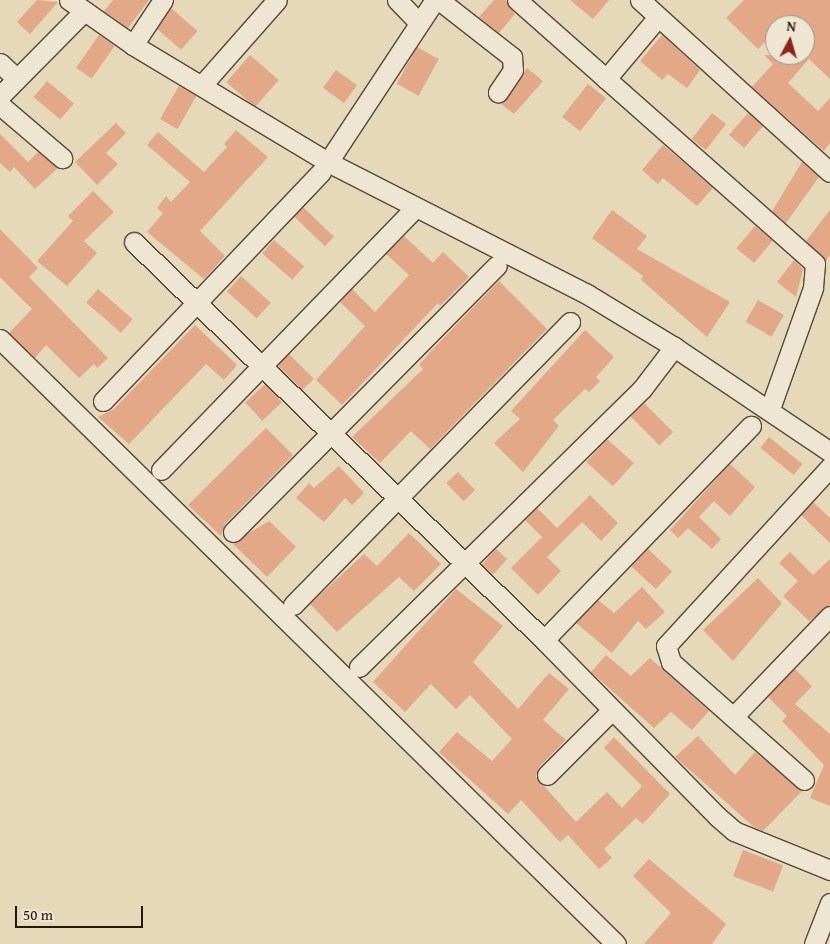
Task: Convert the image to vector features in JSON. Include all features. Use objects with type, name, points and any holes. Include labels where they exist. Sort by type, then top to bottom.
[{"type":"street","points":[[133,45],[163,0]]},
{"type":"street","points":[[202,86],[277,0]]},
{"type":"street","points":[[397,0],[419,23]]},
{"type":"street","points":[[103,400],[194,301],[324,167],[419,23],[437,0],[512,57],[513,70],[498,92]]},
{"type":"street","points":[[517,0],[815,264],[813,288],[770,410]]},
{"type":"street","points":[[640,0],[830,172]]},
{"type":"street","points":[[0,96],[17,79],[77,6],[133,45],[202,86],[324,167],[415,208],[587,294],[674,347],[830,452]]},
{"type":"street","points":[[606,79],[658,17]]},
{"type":"street","points":[[0,63],[17,79]]},
{"type":"street","points":[[0,105],[62,158]]},
{"type":"street","points":[[161,470],[415,208]]},
{"type":"street","points":[[134,242],[544,640],[611,711],[734,831],[830,870]]},
{"type":"street","points":[[232,532],[497,265]]},
{"type":"street","points":[[293,605],[570,322]]},
{"type":"street","points":[[0,339],[616,944]]},
{"type":"street","points":[[359,667],[642,390],[674,347]]},
{"type":"street","points":[[544,640],[751,426]]},
{"type":"street","points":[[804,780],[671,662],[666,646],[830,467]]},
{"type":"street","points":[[734,717],[830,616]]},
{"type":"street","points":[[548,775],[611,711]]},
{"type":"street","points":[[814,944],[830,903]]},
{"type":"building","points":[[37,0],[58,2],[30,34],[17,22]]},
{"type":"building","points":[[113,0],[149,0],[128,28],[104,11]]},
{"type":"building","points":[[494,0],[506,0],[515,14],[499,33],[479,17]]},
{"type":"building","points":[[570,0],[609,0],[593,19]]},
{"type":"building","points":[[744,0],[830,0],[830,79],[815,65],[815,15],[765,15],[765,42],[758,49],[726,18]]},
{"type":"building","points":[[171,8],[197,31],[181,50],[155,27]]},
{"type":"building","points":[[99,35],[115,46],[92,79],[76,68]]},
{"type":"building","points":[[662,35],[700,70],[687,88],[668,74],[662,80],[640,61]]},
{"type":"building","points":[[417,47],[439,59],[419,96],[397,84]]},
{"type":"building","points":[[250,55],[279,80],[255,107],[226,82]]},
{"type":"building","points":[[772,65],[804,65],[788,83],[818,111],[830,98],[830,143],[824,151],[752,87]]},
{"type":"building","points":[[527,68],[543,81],[514,114],[500,103]]},
{"type":"building","points":[[336,70],[357,85],[344,103],[323,88]]},
{"type":"building","points":[[47,81],[74,103],[60,120],[34,97]]},
{"type":"building","points":[[588,84],[606,98],[580,131],[562,117]]},
{"type":"building","points":[[179,86],[196,96],[177,129],[160,119]]},
{"type":"building","points":[[712,113],[726,124],[706,150],[692,139]]},
{"type":"building","points":[[748,113],[763,126],[744,148],[729,135]]},
{"type":"building","points":[[116,123],[126,133],[106,153],[118,164],[97,185],[75,162]]},
{"type":"building","points":[[236,130],[268,157],[200,231],[225,256],[204,279],[147,232],[163,213],[157,208],[166,196],[171,202],[190,182],[147,145],[158,132],[204,172],[227,147],[224,144]]},
{"type":"building","points":[[0,134],[28,162],[38,152],[58,168],[35,189],[14,167],[10,172],[0,163]]},
{"type":"building","points":[[663,145],[713,188],[697,206],[663,178],[658,184],[642,170]]},
{"type":"building","points":[[802,162],[819,177],[786,223],[772,211]]},
{"type":"building","points":[[93,191],[114,212],[84,241],[97,253],[67,286],[37,261],[73,221],[68,216]]},
{"type":"building","points":[[303,207],[334,237],[325,246],[294,216]]},
{"type":"building","points":[[612,210],[647,236],[637,249],[730,302],[707,337],[641,280],[643,276],[592,238]]},
{"type":"building","points":[[830,210],[830,255],[826,261],[806,241]]},
{"type":"building","points":[[755,226],[773,241],[754,263],[736,248]]},
{"type":"building","points":[[0,229],[38,268],[29,277],[108,358],[97,368],[94,364],[79,378],[46,345],[35,358],[9,333],[32,309],[0,277]]},
{"type":"building","points":[[404,236],[433,263],[443,252],[469,277],[440,306],[438,303],[342,405],[316,380],[365,326],[340,302],[352,289],[375,312],[409,275],[386,254]]},
{"type":"building","points":[[274,240],[304,266],[292,280],[262,254]]},
{"type":"building","points":[[794,260],[803,269],[796,297],[777,282]]},
{"type":"building","points":[[241,276],[271,303],[257,318],[227,292]]},
{"type":"building","points":[[499,281],[547,329],[430,449],[411,431],[380,463],[352,437],[423,369],[419,365]]},
{"type":"building","points":[[98,289],[133,319],[121,333],[86,303]]},
{"type":"building","points":[[758,300],[784,315],[771,337],[746,322]]},
{"type":"building","points":[[195,325],[237,365],[224,380],[206,364],[129,444],[98,417],[114,409]]},
{"type":"building","points":[[585,330],[614,357],[596,377],[600,381],[589,392],[585,389],[553,420],[559,426],[523,472],[494,443],[520,419],[511,411]]},
{"type":"building","points":[[289,354],[314,379],[302,390],[278,365]]},
{"type":"building","points":[[265,384],[282,402],[262,421],[245,402]]},
{"type":"building","points":[[644,403],[673,432],[660,445],[631,416]]},
{"type":"building","points":[[266,428],[293,455],[225,524],[221,536],[188,505]]},
{"type":"building","points":[[769,437],[802,464],[794,475],[760,448]]},
{"type":"building","points":[[607,439],[634,463],[613,486],[586,462]]},
{"type":"building","points":[[730,464],[755,487],[730,516],[714,501],[699,517],[721,539],[712,549],[688,528],[678,538],[670,530]]},
{"type":"building","points":[[339,466],[364,493],[352,505],[345,498],[324,522],[296,498],[309,483],[314,488]]},
{"type":"building","points":[[458,472],[475,490],[463,501],[446,483]]},
{"type":"building","points":[[590,495],[618,523],[601,541],[582,522],[547,557],[561,571],[538,595],[511,568],[542,537],[525,520],[537,508],[557,528]]},
{"type":"building","points":[[813,502],[830,518],[830,543],[801,515]]},
{"type":"building","points":[[269,521],[296,547],[267,577],[232,543]]},
{"type":"building","points":[[409,533],[441,564],[414,591],[399,577],[337,632],[310,604],[364,554],[377,566]]},
{"type":"building","points":[[496,549],[507,559],[493,575],[482,565]]},
{"type":"building","points":[[648,549],[672,572],[656,589],[632,567]]},
{"type":"building","points":[[790,552],[813,575],[830,559],[830,605],[809,621],[783,596],[798,581],[779,563]]},
{"type":"building","points":[[758,578],[782,603],[733,661],[703,630]]},
{"type":"building","points":[[642,587],[665,612],[646,629],[638,621],[612,653],[576,623],[598,600],[614,613]]},
{"type":"building","points":[[456,589],[503,626],[473,662],[518,709],[549,673],[569,689],[543,720],[566,740],[539,767],[536,777],[576,822],[607,792],[622,808],[642,786],[604,748],[614,737],[670,794],[643,824],[636,818],[604,849],[612,858],[599,869],[568,835],[560,842],[521,800],[508,814],[439,752],[457,732],[492,761],[512,739],[470,695],[456,709],[431,684],[405,712],[373,682]]},
{"type":"building","points":[[606,655],[631,676],[650,658],[709,711],[692,730],[671,712],[654,728],[591,672]]},
{"type":"building","points":[[795,669],[812,686],[795,704],[830,734],[830,806],[810,798],[824,765],[782,721],[787,716],[768,697]]},
{"type":"building","points":[[698,736],[735,775],[755,752],[802,791],[763,831],[754,827],[675,757]]},
{"type":"building","points":[[743,850],[783,865],[773,892],[733,876]]},
{"type":"building","points":[[649,859],[726,924],[712,944],[644,944],[671,913],[633,876]]}]
